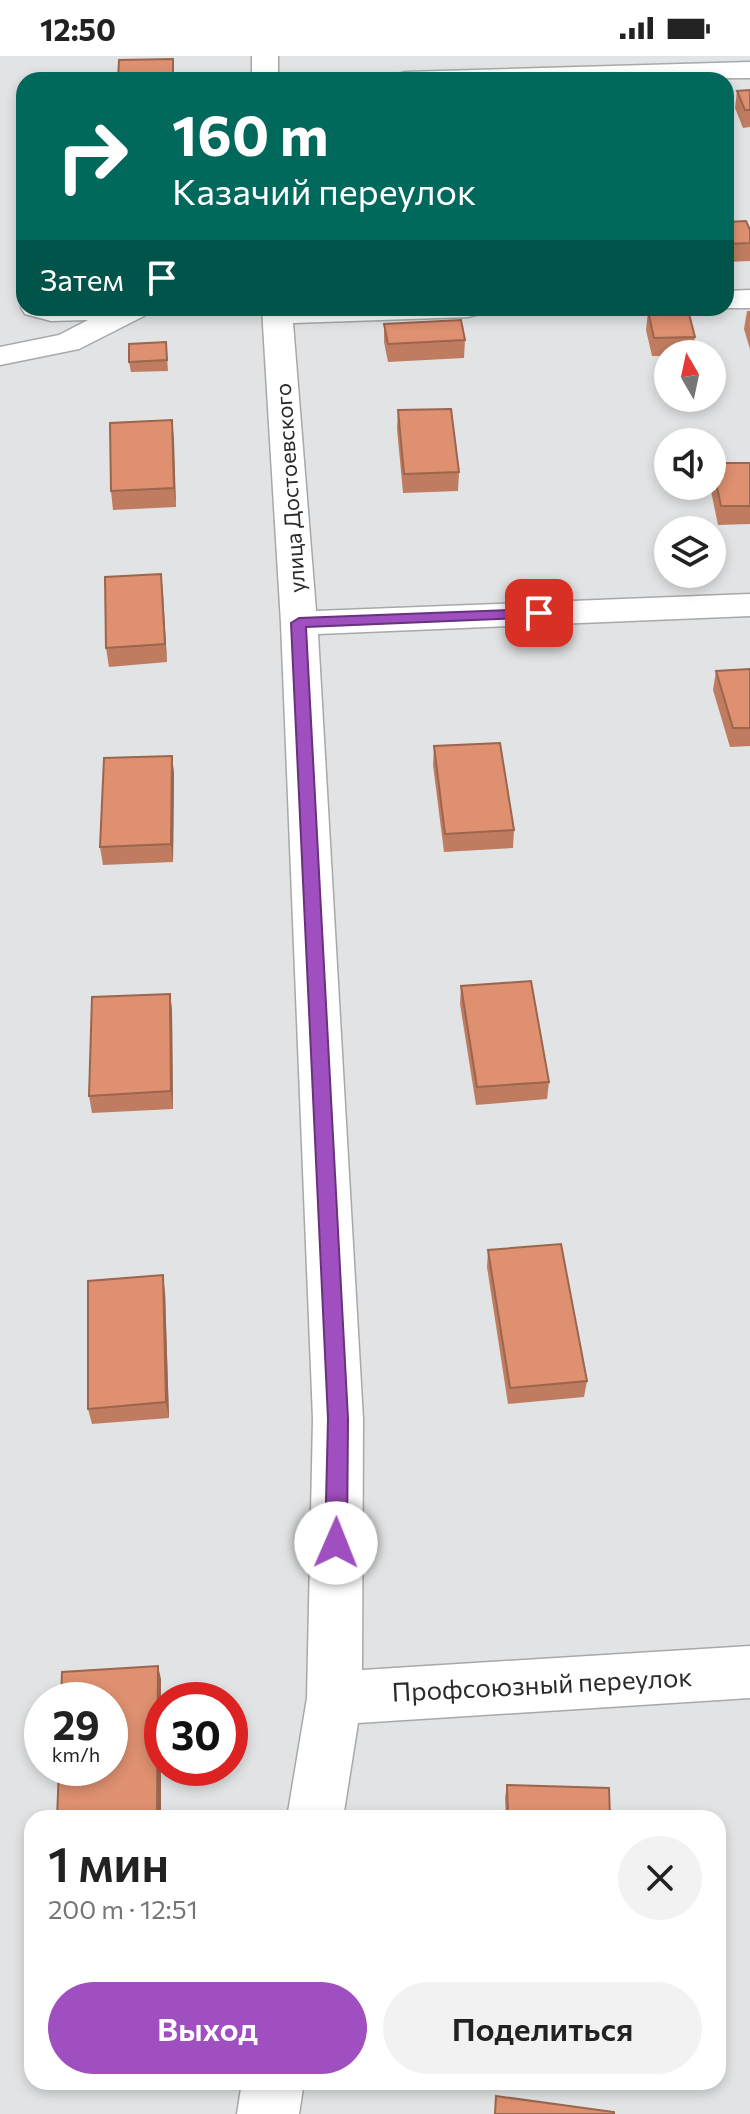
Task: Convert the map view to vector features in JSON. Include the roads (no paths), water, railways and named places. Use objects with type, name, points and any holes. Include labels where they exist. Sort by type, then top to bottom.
[{"type":"street","points":[[681,72],[750,70]]},
{"type":"street","points":[[0,356],[68,342],[121,316]]},
{"type":"street","name":"улица Достоевского","points":[[278,316],[299,623],[338,1419],[334,1698],[316,1810]]},
{"type":"street","points":[[299,623],[750,605]]},
{"type":"street","name":"Профсоюзный переулок","points":[[334,1698],[750,1672]]},
{"type":"street","points":[[268,2114],[272,2090]]}]
